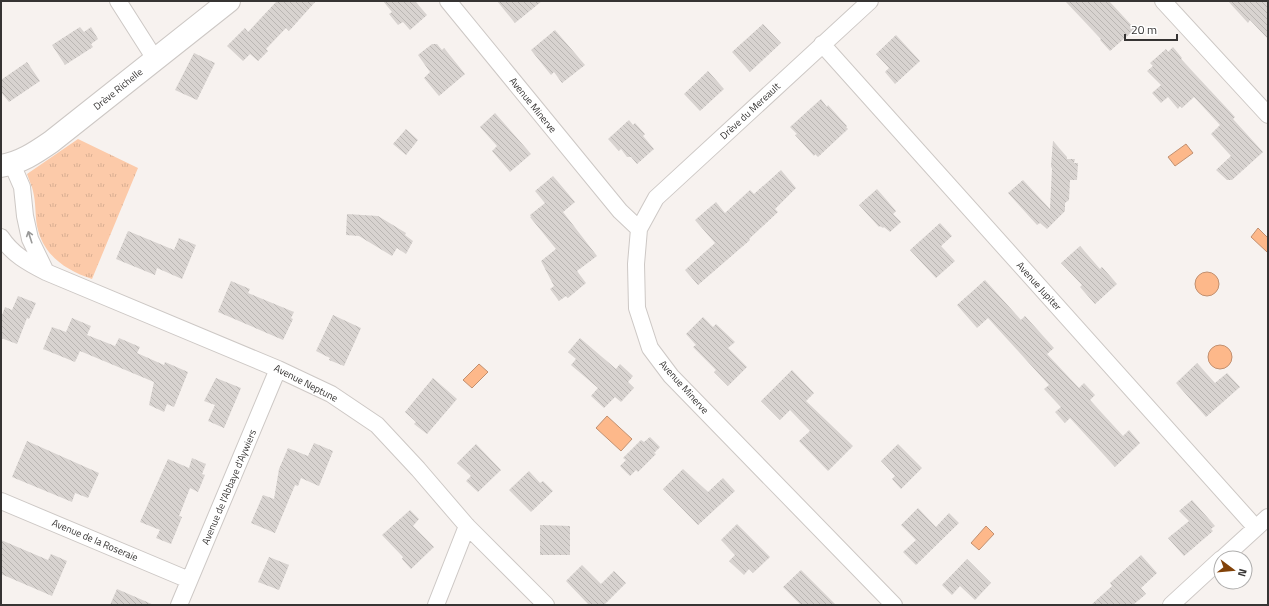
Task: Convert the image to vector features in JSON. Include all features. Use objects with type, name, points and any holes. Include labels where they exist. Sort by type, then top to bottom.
[{"type":"street","points":[[118,1],[154,60]]},
{"type":"street","name":"Drève Richelle","points":[[7,165],[33,155],[51,142],[229,1]]},
{"type":"street","name":"Avenue Minerve","points":[[448,1],[620,211],[639,229],[636,264],[637,308],[650,348],[671,376],[894,605]]},
{"type":"street","name":"Drève du Mereault","points":[[639,229],[656,198],[870,1]]},
{"type":"street","points":[[1163,1],[1268,115]]},
{"type":"street","name":"Avenue Jupiter","points":[[822,44],[1256,528]]},
{"type":"street","points":[[7,165],[22,187],[25,216],[30,239],[46,272]]},
{"type":"street","name":"Avenue Neptune","points":[[1,237],[7,246],[26,262],[46,272],[278,369],[331,394],[377,425],[418,469],[467,526],[546,605]]},
{"type":"street","name":"Avenue de l'Abbaye d'Aywiers","points":[[179,605],[278,369]]},
{"type":"street","name":"Avenue de la Roseraie","points":[[1,501],[189,580]]},
{"type":"street","points":[[1232,550],[1268,517]]},
{"type":"street","points":[[436,605],[467,526]]},
{"type":"street","points":[[1171,605],[1213,567]]},
{"type":"green space","points":[[78,139],[138,168],[92,279],[64,266],[44,245],[37,226],[34,195],[27,174]]},
{"type":"shaded area","points":[[1186,144],[1193,153],[1175,166],[1168,157]]},
{"type":"shaded area","points":[[1258,228],[1268,238],[1267,252],[1251,237]]},
{"type":"shaded area","points":[[1207,272],[1216,275],[1219,284],[1216,293],[1207,296],[1198,293],[1195,284],[1198,275]]},
{"type":"shaded area","points":[[1220,345],[1229,348],[1232,357],[1229,366],[1220,369],[1211,366],[1208,357],[1211,348]]},
{"type":"shaded area","points":[[479,364],[488,372],[472,388],[463,380]]},
{"type":"shaded area","points":[[607,416],[632,439],[621,451],[596,428]]},
{"type":"shaded area","points":[[986,526],[994,534],[979,550],[971,543]]},
{"type":"building","points":[[277,1],[316,1],[289,31],[286,28],[266,49],[268,51],[258,61],[250,54],[243,61],[227,46],[245,28],[248,32]]},
{"type":"building","points":[[383,1],[415,1],[427,15],[410,30],[403,22],[398,25],[389,14],[392,12]]},
{"type":"building","points":[[497,1],[542,1],[515,23]]},
{"type":"building","points":[[1065,1],[1109,1],[1135,29],[1110,51],[1100,40],[1101,39]]},
{"type":"building","points":[[1228,1],[1268,1],[1268,39],[1250,20],[1248,23]]},
{"type":"building","points":[[763,24],[781,43],[750,72],[732,52]]},
{"type":"building","points":[[80,27],[84,32],[91,27],[98,39],[91,44],[93,47],[65,65],[52,45]]},
{"type":"building","points":[[555,30],[585,65],[562,83],[554,72],[551,75],[531,50]]},
{"type":"building","points":[[896,35],[920,61],[895,84],[885,72],[889,68],[876,54]]},
{"type":"building","points":[[432,44],[437,44],[442,50],[444,48],[465,74],[439,96],[424,78],[430,72],[418,55]]},
{"type":"building","points":[[1173,47],[1182,58],[1181,59],[1235,117],[1233,119],[1263,152],[1232,180],[1227,180],[1216,170],[1231,156],[1211,134],[1220,125],[1194,97],[1182,108],[1180,106],[1178,109],[1168,97],[1161,103],[1152,93],[1161,85],[1147,71],[1153,66],[1150,63],[1166,49],[1168,52]]},
{"type":"building","points":[[194,53],[215,63],[197,100],[175,90]]},
{"type":"building","points":[[27,62],[40,81],[9,102],[1,92],[1,80]]},
{"type":"building","points":[[708,71],[724,89],[700,111],[684,94]]},
{"type":"building","points":[[821,99],[827,107],[828,105],[847,126],[846,127],[848,129],[818,157],[815,154],[814,156],[795,135],[797,134],[790,127]]},
{"type":"building","points":[[495,113],[531,154],[510,172],[492,151],[497,146],[480,127]]},
{"type":"building","points":[[629,120],[633,125],[635,123],[645,134],[643,136],[654,149],[637,164],[631,157],[627,157],[621,149],[619,151],[608,139]]},
{"type":"building","points":[[406,129],[418,140],[406,155],[393,144]]},
{"type":"building","points":[[1053,141],[1067,157],[1067,159],[1075,159],[1074,163],[1078,163],[1077,180],[1070,180],[1069,200],[1065,203],[1065,211],[1047,229],[1040,223],[1037,225],[1008,193],[1023,180],[1050,209]]},
{"type":"building","points":[[781,170],[796,188],[775,209],[778,212],[749,239],[750,240],[698,285],[685,270],[715,243],[695,220],[716,202],[725,213],[750,190],[754,194]]},
{"type":"building","points":[[553,176],[575,202],[563,212],[597,256],[577,271],[586,283],[568,298],[566,296],[559,301],[550,289],[554,286],[541,261],[556,249],[530,217],[530,215],[545,203],[535,191]]},
{"type":"building","points":[[877,189],[896,211],[893,214],[901,222],[890,232],[884,227],[879,227],[859,205]]},
{"type":"building","points":[[347,214],[378,216],[406,233],[405,235],[413,241],[406,254],[397,248],[392,256],[359,236],[346,235]]},
{"type":"building","points":[[940,223],[952,236],[941,246],[955,261],[936,278],[910,250]]},
{"type":"building","points":[[128,231],[174,250],[179,238],[196,245],[182,279],[157,268],[155,275],[116,259]]},
{"type":"building","points":[[1080,246],[1100,269],[1102,267],[1117,284],[1095,304],[1080,287],[1082,285],[1061,263]]},
{"type":"building","points":[[985,280],[1021,320],[1025,316],[1054,348],[1047,354],[1079,388],[1084,383],[1095,395],[1090,400],[1123,436],[1129,430],[1140,443],[1115,467],[1070,418],[1065,423],[1055,412],[1061,407],[1044,389],[1049,385],[988,318],[977,328],[957,305]]},
{"type":"building","points":[[231,281],[250,289],[248,293],[294,312],[291,318],[293,319],[283,340],[218,312]]},
{"type":"building","points":[[18,296],[36,303],[29,319],[27,318],[17,344],[1,338],[1,318],[5,307],[12,310]]},
{"type":"building","points":[[333,315],[361,328],[344,366],[329,360],[330,358],[316,351]]},
{"type":"building","points":[[703,317],[713,327],[716,324],[735,342],[728,348],[747,367],[728,386],[714,372],[716,370],[693,347],[696,345],[686,334]]},
{"type":"building","points":[[72,318],[91,326],[87,335],[115,346],[119,338],[140,347],[137,353],[164,365],[165,362],[188,372],[174,407],[167,404],[164,412],[149,405],[154,382],[80,351],[75,362],[43,349],[52,327],[66,332]]},
{"type":"building","points":[[580,338],[616,369],[620,364],[633,376],[628,382],[634,388],[621,402],[615,397],[604,408],[591,396],[598,388],[571,365],[576,359],[568,352]]},
{"type":"building","points":[[1197,363],[1215,383],[1227,373],[1240,387],[1206,417],[1176,383]]},
{"type":"building","points":[[792,370],[814,393],[806,401],[853,446],[828,471],[799,441],[810,431],[790,410],[780,420],[761,401]]},
{"type":"building","points":[[216,378],[241,388],[224,428],[208,421],[215,405],[204,401]]},
{"type":"building","points":[[433,378],[457,399],[427,434],[414,424],[416,422],[405,412]]},
{"type":"building","points":[[650,437],[660,447],[654,453],[656,454],[638,472],[636,470],[630,476],[620,466],[626,460],[623,458],[641,440],[644,442]]},
{"type":"building","points":[[27,441],[99,473],[88,498],[75,493],[72,502],[12,477]]},
{"type":"building","points":[[314,443],[333,451],[319,486],[301,478],[298,486],[295,485],[275,533],[251,523],[263,495],[274,499],[279,469],[288,448],[308,456]]},
{"type":"building","points":[[476,444],[501,470],[478,492],[466,481],[471,476],[457,463]]},
{"type":"building","points":[[898,444],[922,468],[901,489],[892,479],[895,476],[881,461]]},
{"type":"building","points":[[192,458],[206,464],[202,474],[205,475],[198,492],[190,488],[179,516],[182,517],[171,544],[156,538],[160,530],[140,522],[168,459],[189,468]]},
{"type":"building","points":[[683,469],[708,492],[723,478],[735,491],[698,525],[663,489]]},
{"type":"building","points":[[529,471],[540,483],[543,481],[553,491],[531,512],[509,490]]},
{"type":"building","points":[[1192,500],[1215,526],[1211,529],[1213,531],[1184,556],[1168,538],[1189,521],[1179,511]]},
{"type":"building","points":[[918,508],[936,527],[949,513],[959,523],[916,565],[903,552],[916,540],[901,525]]},
{"type":"building","points":[[410,510],[419,519],[413,526],[434,547],[411,569],[402,559],[403,557],[382,535]]},
{"type":"building","points":[[737,524],[770,557],[753,573],[749,569],[744,575],[729,561],[735,555],[721,540]]},
{"type":"building","points":[[540,525],[570,526],[570,555],[540,555]]},
{"type":"building","points":[[1,540],[48,560],[51,554],[67,561],[52,596],[1,574]]},
{"type":"building","points":[[1141,555],[1157,573],[1141,588],[1146,594],[1133,605],[1091,605],[1112,586],[1110,583]]},
{"type":"building","points":[[269,557],[289,565],[279,590],[258,582]]},
{"type":"building","points":[[967,559],[991,583],[975,600],[960,586],[952,595],[942,585]]},
{"type":"building","points":[[582,565],[601,584],[614,571],[626,583],[604,605],[589,605],[566,581]]},
{"type":"building","points":[[801,570],[836,605],[801,605],[783,587]]},
{"type":"building","points":[[117,589],[154,605],[110,605]]}]
